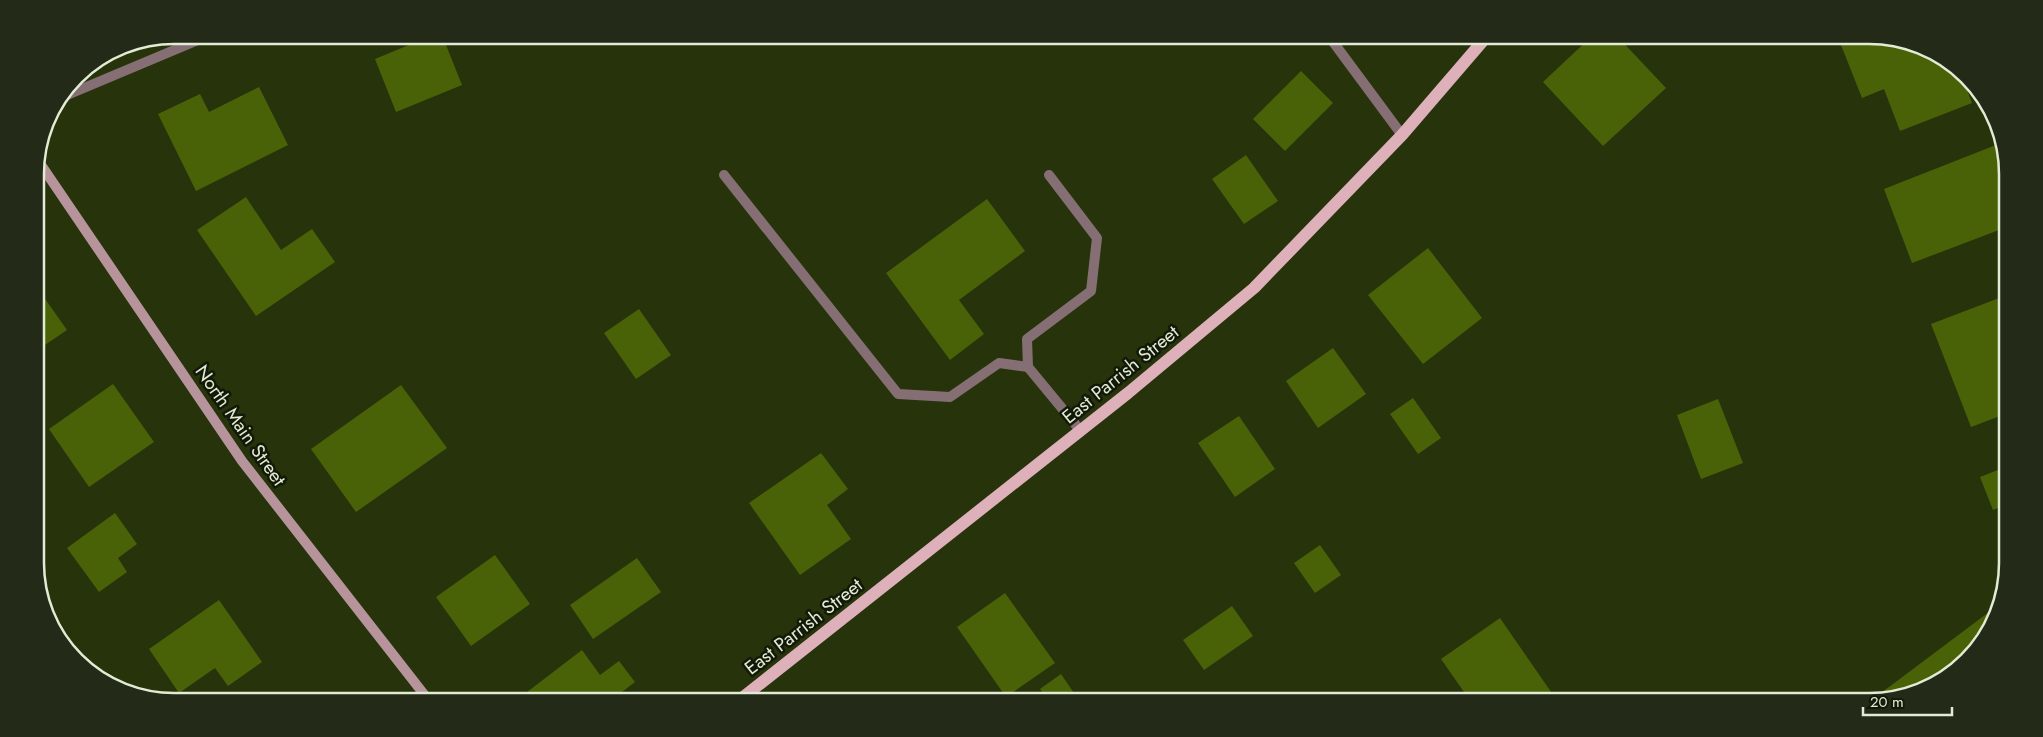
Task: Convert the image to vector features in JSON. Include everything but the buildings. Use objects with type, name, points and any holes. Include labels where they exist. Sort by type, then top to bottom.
[{"type":"main road","name":"East Parrish Street","points":[[748,693],[1080,430],[1254,288],[1402,135],[1480,44]]},
{"type":"street","points":[[73,92],[189,44]]},
{"type":"street","points":[[1335,44],[1402,135]]},
{"type":"street","name":"North Main Street","points":[[44,169],[242,461],[423,693]]},
{"type":"street","points":[[724,175],[898,394],[950,397],[999,363],[1028,367]]},
{"type":"street","points":[[1049,175],[1097,238],[1091,291],[1028,340],[1028,367],[1080,430]]}]
